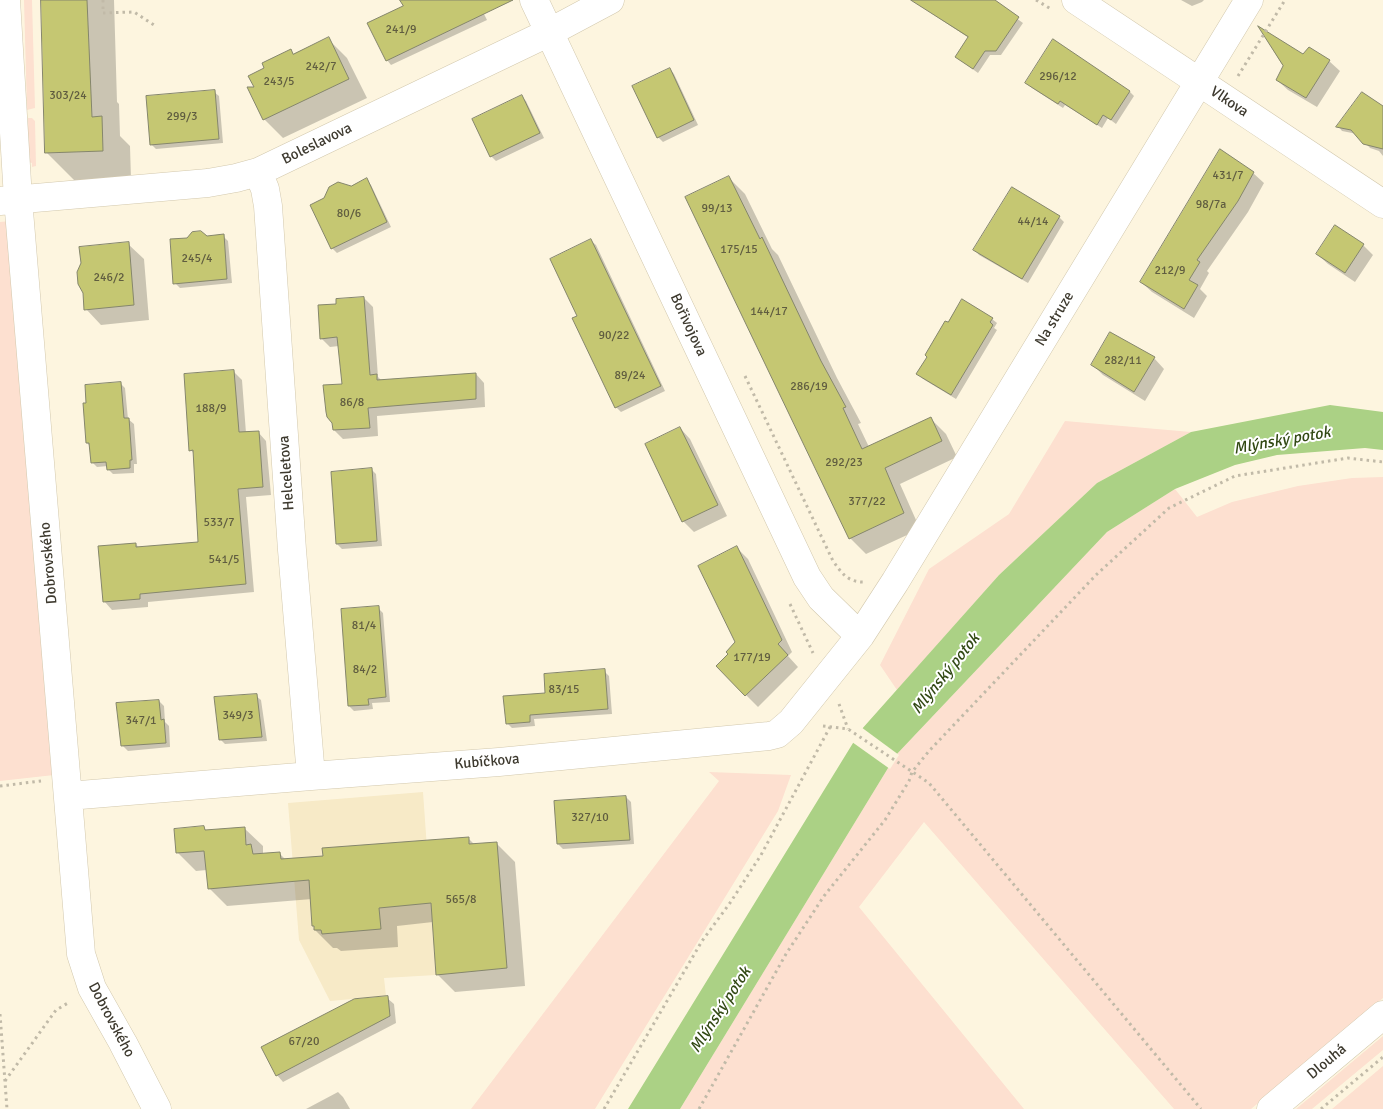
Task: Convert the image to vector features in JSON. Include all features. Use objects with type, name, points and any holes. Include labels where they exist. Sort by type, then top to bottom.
[{"type":"street","name":"Dobrovského","points":[[6,0],[4,38],[9,200],[58,788],[81,954],[92,988],[123,1043],[156,1109]]},
{"type":"street","name":"Bořivojova","points":[[534,0],[807,577],[821,598],[860,636]]},
{"type":"street","name":"Boleslavova","points":[[9,200],[208,183],[258,172],[587,14],[610,0]]},
{"type":"street","name":"Vlkova","points":[[1076,0],[1383,204]]},
{"type":"street","name":"Na struze","points":[[860,636],[905,566],[1249,0]]},
{"type":"street","name":"Helceletova","points":[[258,172],[265,189],[268,206],[292,550],[311,776]]},
{"type":"street","name":"Kubíčkova","points":[[58,788],[311,776],[499,762],[769,736],[778,734],[791,722],[860,636]]},
{"type":"street","name":"Dlouhá","points":[[1271,1109],[1383,1015]]},
{"type":"path","points":[[103,0],[103,13],[134,12],[157,27]]},
{"type":"path","points":[[1235,81],[1285,0]]},
{"type":"path","points":[[744,374],[833,561],[847,578],[853,581],[865,582]]},
{"type":"path","points":[[699,1109],[786,954],[824,896],[885,820],[909,781],[912,772],[1096,574],[1169,508],[1235,476],[1348,458],[1383,462]]},
{"type":"path","points":[[787,600],[815,657]]},
{"type":"path","points":[[837,697],[848,730]]},
{"type":"path","points":[[821,726],[848,730],[930,783],[1201,1109]]},
{"type":"path","points":[[604,1109],[702,941],[761,855],[830,727]]},
{"type":"path","points":[[0,786],[58,788]]},
{"type":"path","points":[[5,1081],[56,1010],[92,988]]},
{"type":"path","points":[[0,1014],[7,1109]]},
{"type":"path","points":[[1321,1109],[1383,1057]]},
{"type":"shaded area","points":[[24,0],[32,0],[35,108],[27,110]]},
{"type":"shaded area","points":[[28,118],[32,118],[35,121],[36,166],[32,167],[32,163],[28,162]]},
{"type":"shaded area","points":[[11,221],[54,775],[0,781],[0,222]]},
{"type":"shaded area","points":[[1065,421],[1191,432],[1097,483],[999,575],[897,690],[880,665],[929,569],[1009,514]]},
{"type":"shaded area","points":[[1383,477],[1383,998],[1251,1109],[1174,1109],[924,822],[859,907],[1024,1109],[680,1109],[896,755],[1107,532],[1175,489],[1197,517],[1232,502],[1298,486],[1352,478]]},
{"type":"shaded area","points":[[709,772],[791,775],[778,811],[595,1109],[471,1109],[719,781]]},
{"type":"shaded area","points":[[423,792],[436,975],[384,978],[386,996],[330,1001],[299,940],[288,803]]},
{"type":"shaded area","points":[[1383,1036],[1383,1050],[1312,1109],[1296,1109]]},
{"type":"shaded area","points":[[1383,1066],[1383,1109],[1332,1109]]},
{"type":"water","name":"Mlýnský potok","points":[[1330,405],[1383,412],[1383,450],[1365,448],[1277,455],[1235,465],[1175,489],[1107,532],[896,755],[680,1109],[628,1109],[861,730],[999,575],[1097,483],[1191,432]]},
{"type":"pier","points":[[861,727],[899,755],[890,769],[852,742]]},
{"type":"building","points":[[41,0],[87,0],[92,117],[102,116],[103,151],[45,153]]},
{"type":"building","points":[[400,0],[513,0],[386,61],[367,23],[403,6]]},
{"type":"building","points":[[911,0],[995,0],[1019,17],[996,51],[985,51],[973,69],[955,57],[968,37]]},
{"type":"building","points":[[1258,26],[1303,54],[1309,47],[1330,60],[1306,98],[1276,80],[1283,66]]},
{"type":"building","points":[[329,37],[349,79],[263,120],[247,87],[254,87],[248,76],[264,68],[262,63],[291,49],[293,54]]},
{"type":"building","points":[[1053,39],[1130,91],[1111,120],[1103,115],[1097,125],[1060,101],[1058,104],[1025,83]]},
{"type":"building","points":[[670,68],[694,120],[657,138],[632,86]]},
{"type":"building","points":[[215,90],[219,139],[150,145],[146,96]]},
{"type":"building","points":[[1362,92],[1383,106],[1383,149],[1363,144],[1351,130],[1336,127]]},
{"type":"building","points":[[522,95],[540,133],[490,157],[472,119]]},
{"type":"building","points":[[1220,149],[1254,172],[1238,201],[1197,260],[1200,262],[1189,280],[1198,285],[1184,309],[1140,282]]},
{"type":"building","points":[[729,176],[760,239],[762,237],[821,361],[846,407],[843,408],[862,449],[931,417],[942,441],[885,468],[904,513],[849,539],[685,197]]},
{"type":"building","points":[[367,178],[387,222],[331,249],[310,205],[324,198],[329,187],[338,182],[351,186]]},
{"type":"building","points":[[1012,187],[1060,216],[1022,279],[973,250]]},
{"type":"building","points":[[1335,225],[1364,244],[1345,273],[1316,254]]},
{"type":"building","points":[[201,231],[207,236],[224,234],[227,279],[173,284],[170,239],[187,238],[192,232]]},
{"type":"building","points":[[591,239],[661,386],[615,408],[572,318],[577,316],[550,259]]},
{"type":"building","points":[[129,242],[134,305],[84,310],[83,293],[78,284],[77,272],[81,263],[79,247]]},
{"type":"building","points":[[364,297],[370,375],[377,374],[377,380],[476,373],[476,399],[368,408],[370,428],[333,430],[332,423],[327,417],[323,385],[342,384],[337,337],[320,339],[318,305],[336,304],[336,299]]},
{"type":"building","points":[[962,299],[993,318],[990,322],[993,325],[951,395],[916,374],[945,321],[948,322]]},
{"type":"building","points":[[1110,332],[1155,357],[1134,392],[1091,365]]},
{"type":"building","points":[[234,370],[239,432],[259,431],[263,487],[238,489],[246,584],[140,594],[140,599],[103,602],[98,546],[136,543],[136,547],[198,542],[193,450],[189,451],[184,374]]},
{"type":"building","points":[[121,382],[124,418],[129,418],[132,460],[130,460],[130,468],[107,470],[106,462],[91,463],[89,443],[86,443],[83,403],[86,403],[85,385]]},
{"type":"building","points":[[680,427],[718,505],[682,522],[645,444]]},
{"type":"building","points":[[372,468],[377,541],[336,544],[331,472]]},
{"type":"building","points":[[737,546],[782,640],[778,644],[788,655],[745,696],[716,666],[728,654],[726,652],[735,642],[698,566]]},
{"type":"building","points":[[379,606],[386,697],[368,699],[369,705],[348,706],[341,609]]},
{"type":"building","points":[[605,669],[608,709],[530,715],[530,722],[506,724],[503,696],[545,693],[544,674]]},
{"type":"building","points":[[257,694],[262,737],[219,740],[214,697]]},
{"type":"building","points":[[159,700],[161,720],[164,719],[166,743],[121,746],[116,703]]},
{"type":"building","points":[[626,796],[630,840],[557,844],[554,801]]},
{"type":"building","points":[[204,826],[205,830],[245,827],[246,845],[251,844],[253,854],[280,852],[281,859],[323,856],[322,848],[469,837],[469,844],[497,842],[507,968],[436,975],[431,903],[379,908],[381,929],[322,934],[321,930],[314,930],[314,926],[312,926],[309,880],[208,889],[204,851],[176,853],[174,829]]},
{"type":"building","points":[[388,996],[390,1016],[276,1076],[261,1047],[354,999]]}]
